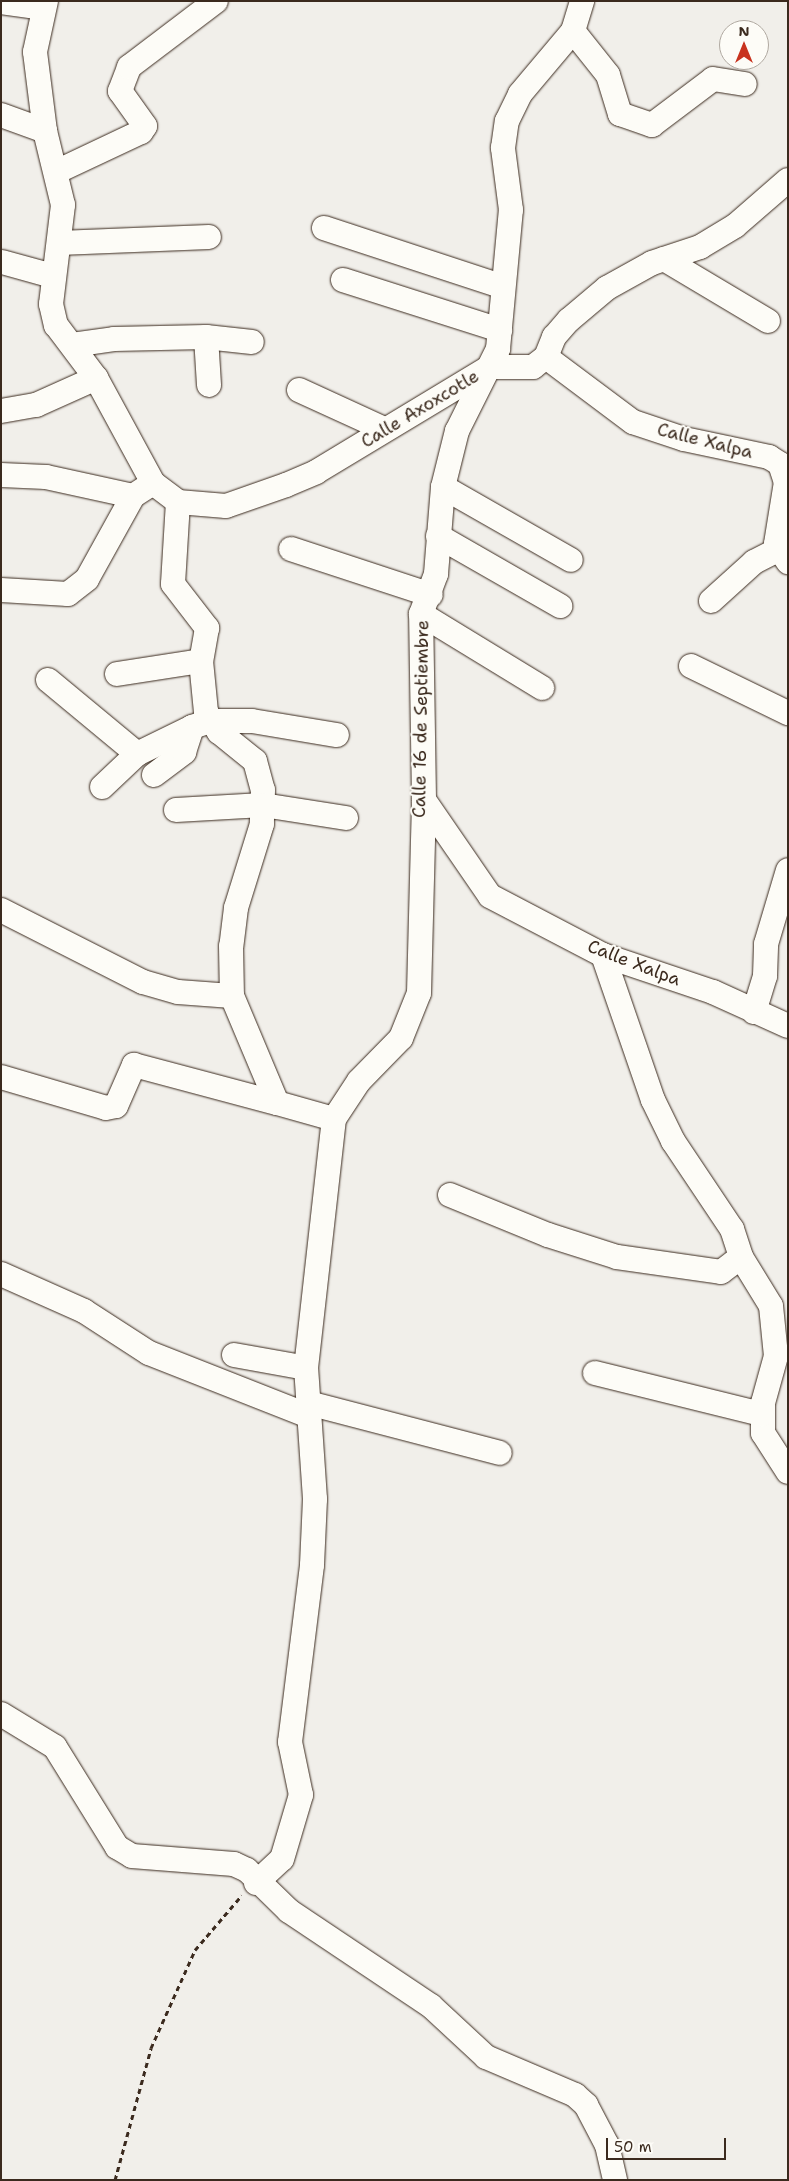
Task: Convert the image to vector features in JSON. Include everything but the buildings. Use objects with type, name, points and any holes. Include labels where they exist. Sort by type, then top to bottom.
[{"type":"street","points":[[56,172],[141,132],[145,126],[120,92],[129,67],[216,1]]},
{"type":"street","name":"Calle 16 de Septiembre","points":[[334,1119],[359,1081],[401,1038],[419,993],[424,800],[426,605],[438,536],[443,487],[457,431],[490,367],[500,330],[511,210],[503,148],[507,121],[520,94],[573,31],[582,1]]},
{"type":"street","points":[[1,2],[44,5],[35,52],[45,131],[63,205],[51,304],[56,325],[96,378],[153,483],[178,502],[172,584],[207,628],[200,661],[203,704],[201,724],[184,752],[154,775]]},
{"type":"street","points":[[573,31],[608,75],[620,114],[652,125],[713,79],[745,84]]},
{"type":"street","points":[[1,114],[45,131]]},
{"type":"street","points":[[546,357],[554,337],[607,288],[664,260],[700,247],[735,226],[788,180]]},
{"type":"street","points":[[324,228],[503,287]]},
{"type":"street","points":[[58,243],[209,237]]},
{"type":"street","points":[[664,260],[768,320]]},
{"type":"street","points":[[2,262],[53,276]]},
{"type":"street","points":[[343,280],[500,330]]},
{"type":"street","points":[[72,346],[114,339],[206,337],[252,342]]},
{"type":"street","points":[[206,337],[209,384]]},
{"type":"street","name":"Calle Axoxcotle","points":[[178,502],[226,506],[286,485],[490,367],[533,367],[546,357]]},
{"type":"street","name":"Calle Xalpa","points":[[546,357],[633,422],[684,439],[769,457],[780,464],[786,482],[783,556]]},
{"type":"street","points":[[1,411],[36,405],[96,378]]},
{"type":"street","points":[[299,390],[384,429]]},
{"type":"street","points":[[1,475],[46,477],[133,496]]},
{"type":"street","points":[[1,590],[68,594],[87,579],[133,496],[153,483]]},
{"type":"street","points":[[443,487],[571,560]]},
{"type":"street","points":[[438,536],[560,606]]},
{"type":"street","points":[[291,549],[426,605],[542,688]]},
{"type":"street","points":[[711,601],[754,562],[783,556]]},
{"type":"street","points":[[117,674],[200,661]]},
{"type":"street","points":[[691,666],[788,713]]},
{"type":"street","points":[[48,680],[137,754]]},
{"type":"street","points":[[102,787],[137,754],[201,724],[252,721],[337,735]]},
{"type":"street","points":[[201,724],[255,761],[263,805],[262,824],[236,908],[230,946],[232,996],[277,1103]]},
{"type":"street","name":"Calle Xalpa","points":[[424,800],[490,896],[603,955],[713,992],[788,1026]]},
{"type":"street","points":[[176,810],[263,805],[346,818]]},
{"type":"street","points":[[754,1012],[765,976],[766,944],[788,870]]},
{"type":"street","points":[[1,910],[142,982],[178,992],[232,996]]},
{"type":"street","points":[[603,955],[653,1100],[674,1141],[732,1229],[740,1257],[771,1306],[776,1332],[776,1356],[762,1414],[771,1452],[788,1472]]},
{"type":"street","points":[[1,1077],[106,1108],[116,1106],[134,1064],[334,1119],[306,1368],[315,1499],[312,1565],[290,1742],[301,1795],[282,1859],[256,1883]]},
{"type":"street","points":[[450,1195],[548,1235],[617,1257],[721,1272],[740,1257]]},
{"type":"street","points":[[1,1274],[84,1311],[149,1352],[309,1410],[500,1453]]},
{"type":"street","points":[[234,1355],[306,1368]]},
{"type":"street","points":[[595,1373],[762,1414]]},
{"type":"street","points":[[1,1714],[55,1747],[117,1847],[132,1856],[234,1864],[247,1870],[256,1883],[289,1911],[431,2006],[486,2057],[575,2095],[586,2105],[607,2145],[615,2180]]},
{"type":"path","points":[[115,2180],[151,2048],[195,1950],[227,1908],[256,1883]]}]
